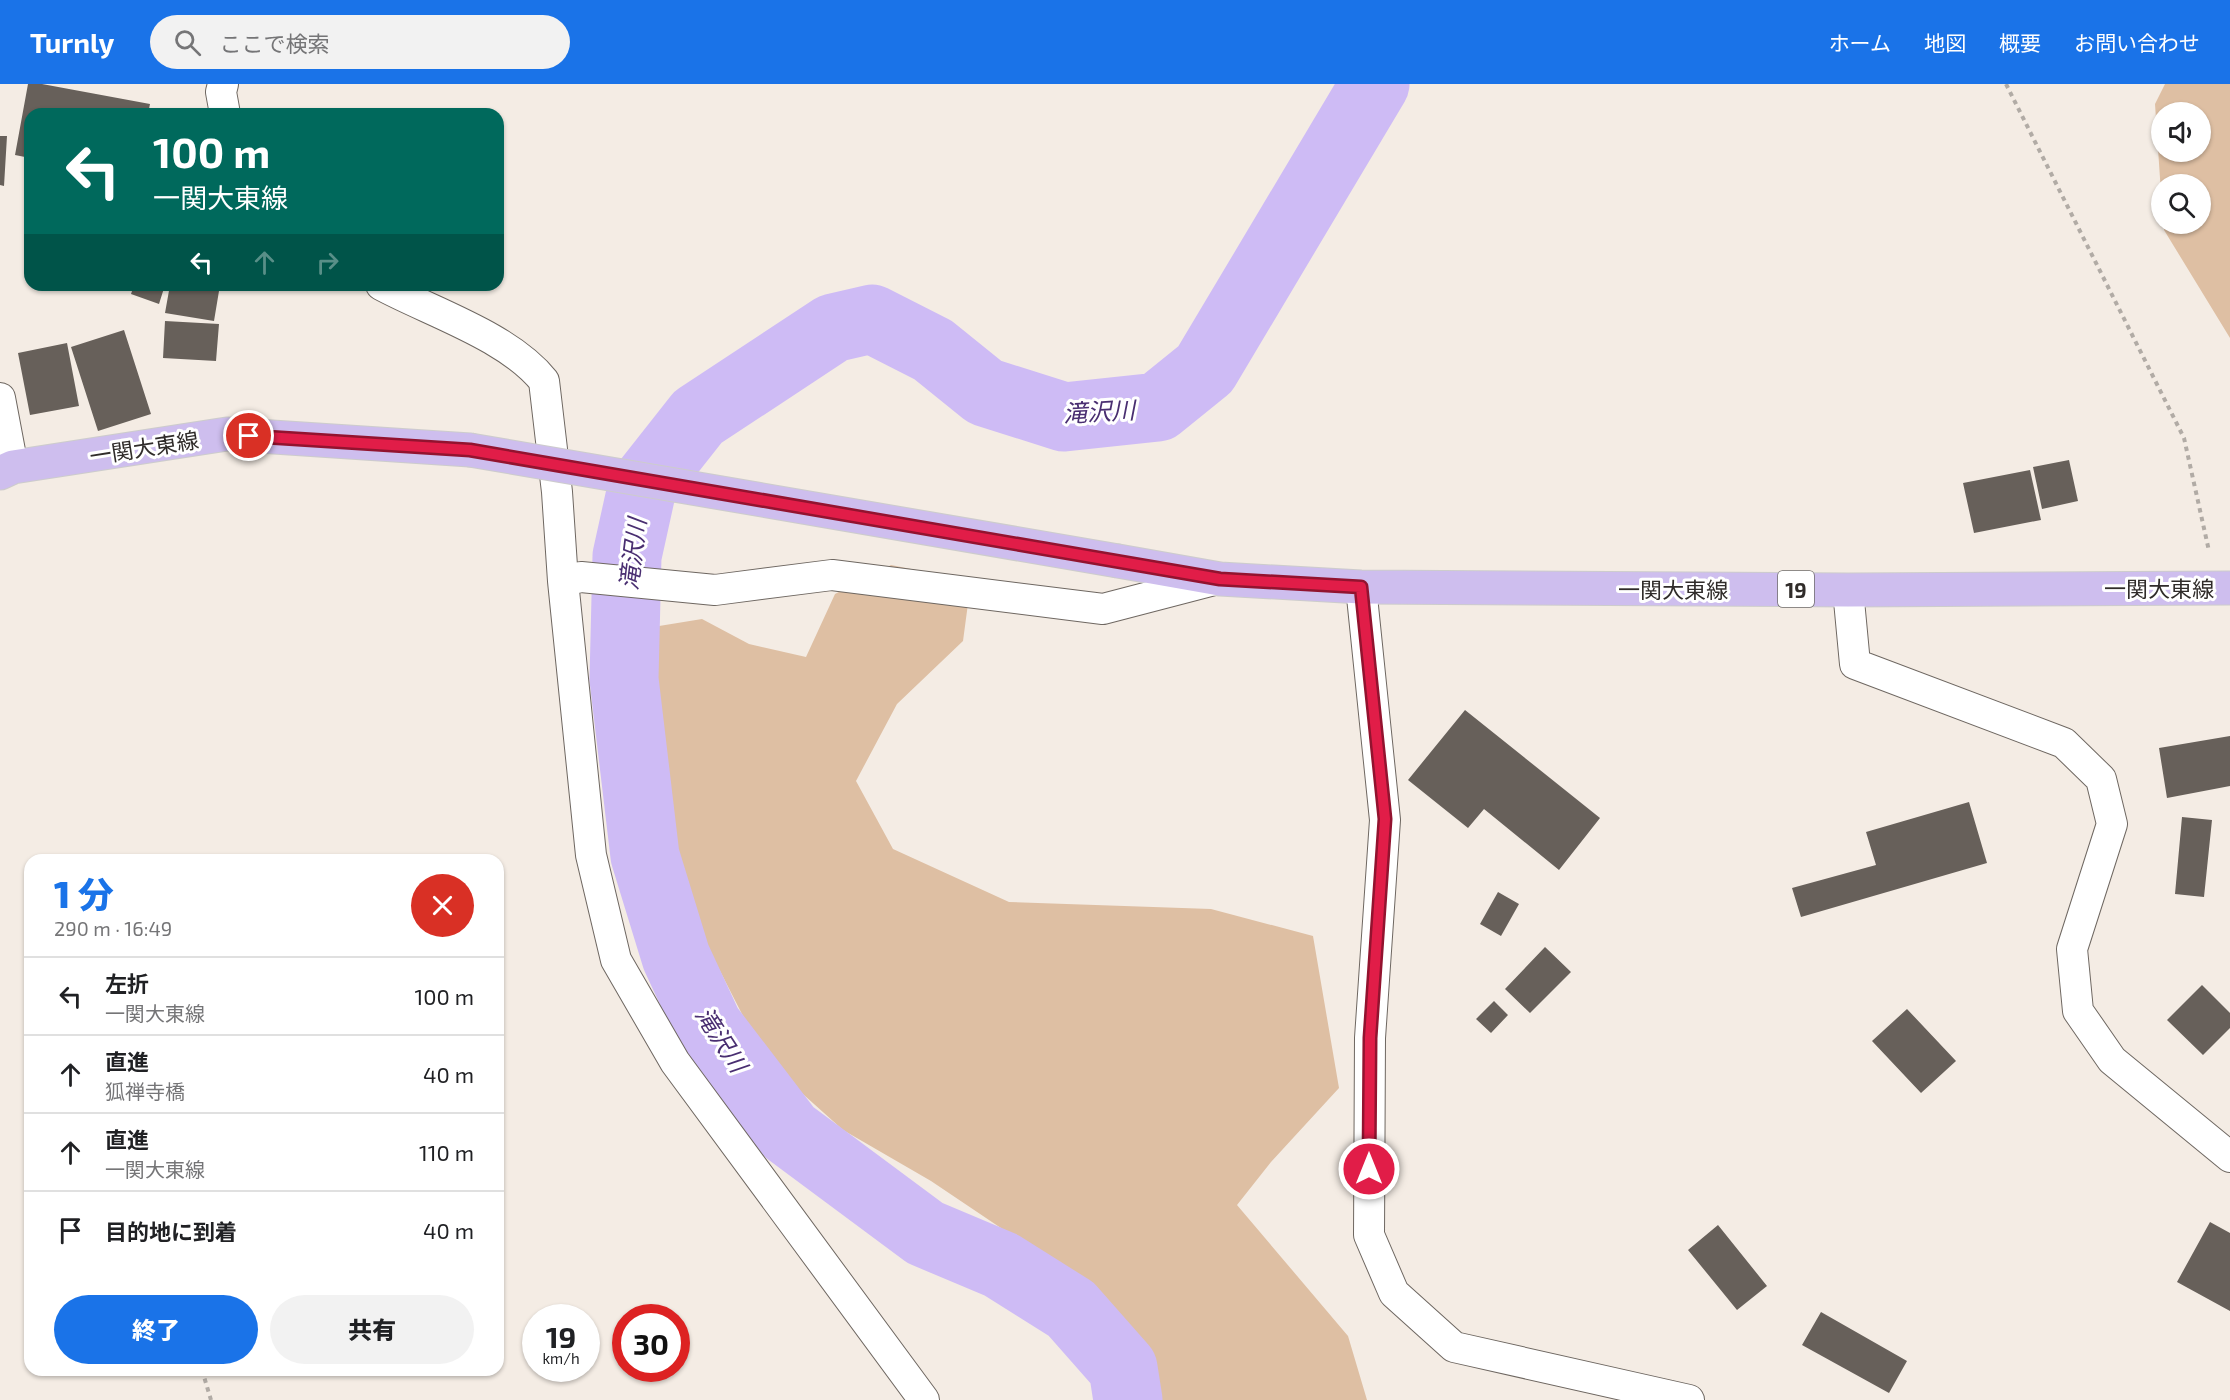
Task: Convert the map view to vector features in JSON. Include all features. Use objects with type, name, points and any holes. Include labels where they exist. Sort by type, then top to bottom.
[{"type":"main road","name":"一関大東線","points":[[7,470],[227,434],[470,450],[1220,579],[1361,587],[1848,590],[2223,588]]},
{"type":"street","points":[[223,84],[220,92],[224,108]]},
{"type":"street","points":[[393,291],[482,334],[534,369],[544,381],[557,492],[572,579],[591,855],[616,960],[675,1062],[924,1400]]},
{"type":"street","points":[[0,398],[7,470]]},
{"type":"street","points":[[572,579],[715,590],[832,575],[1103,609],[1220,579]]},
{"type":"street","points":[[1361,587],[1385,819],[1370,1038],[1369,1235],[1394,1293],[1454,1347],[1689,1400]]},
{"type":"street","points":[[1848,590],[1855,664],[2064,742],[2101,779],[2112,824],[2072,949],[2078,1011],[2112,1060],[2230,1157]]},
{"type":"path","points":[[2006,84],[2184,438],[2223,588]]},
{"type":"path","points":[[204,1376],[211,1400]]},
{"type":"shaded area","points":[[2165,84],[2230,84],[2230,338],[2166,234],[2211,234],[2211,174],[2160,174],[2159,162],[2211,162],[2211,102],[2156,102]]},
{"type":"shaded area","points":[[891,565],[971,581],[963,641],[897,704],[856,781],[893,849],[1009,902],[1211,909],[1313,936],[1339,1088],[1271,1162],[1237,1205],[1348,1336],[1367,1400],[1153,1400],[1130,1334],[1080,1284],[1053,1263],[931,1181],[843,1130],[766,1061],[697,926],[656,781],[643,640],[653,627],[702,619],[749,644],[806,657],[835,594]]},
{"type":"building","points":[[28,84],[42,84],[150,104],[149,108],[24,108],[24,157],[15,155]]},
{"type":"building","points":[[0,136],[7,136],[4,186],[0,185]]},
{"type":"building","points":[[132,291],[163,291],[159,304],[131,294]]},
{"type":"building","points":[[169,291],[219,291],[214,321],[165,313]]},
{"type":"building","points":[[165,321],[219,324],[216,361],[163,358]]},
{"type":"building","points":[[124,330],[151,414],[98,431],[71,347]]},
{"type":"building","points":[[67,343],[79,406],[30,415],[18,353]]},
{"type":"building","points":[[2069,460],[2078,501],[2042,509],[2033,467]]},
{"type":"building","points":[[2030,470],[2041,520],[1974,533],[1963,483]]},
{"type":"building","points":[[1465,710],[1600,818],[1559,870],[1484,809],[1468,828],[1408,780]]},
{"type":"building","points":[[2230,736],[2230,786],[2167,798],[2159,748]]},
{"type":"building","points":[[1969,802],[1987,863],[1801,917],[1792,888],[1876,865],[1866,832]]},
{"type":"building","points":[[2182,817],[2212,820],[2204,897],[2175,894]]},
{"type":"building","points":[[1498,892],[1519,904],[1501,936],[1480,924]]},
{"type":"building","points":[[1545,947],[1571,972],[1530,1013],[1505,989]]},
{"type":"building","points":[[2202,985],[2230,1013],[2230,1028],[2203,1055],[2167,1020]]},
{"type":"building","points":[[1494,1001],[1508,1015],[1491,1033],[1476,1019]]},
{"type":"building","points":[[1907,1009],[1956,1061],[1921,1093],[1872,1041]]},
{"type":"building","points":[[2210,1222],[2230,1233],[2230,1311],[2177,1282]]},
{"type":"building","points":[[1718,1225],[1767,1286],[1737,1310],[1688,1250]]},
{"type":"building","points":[[1821,1312],[1907,1361],[1889,1393],[1802,1345]]},
{"type":"waterway","name":"滝沢川","points":[[1128,1400],[1123,1368],[1071,1309],[1001,1265],[925,1233],[789,1132],[708,1026],[676,957],[645,856],[624,679],[627,556],[642,488],[698,417],[833,328],[872,319],[933,350],[985,392],[1064,417],[1158,407],[1205,369],[1375,84]]},
{"type":"route","points":[[249,436],[470,450],[1220,579],[1361,587],[1385,819],[1370,1038],[1369,1169]]}]
